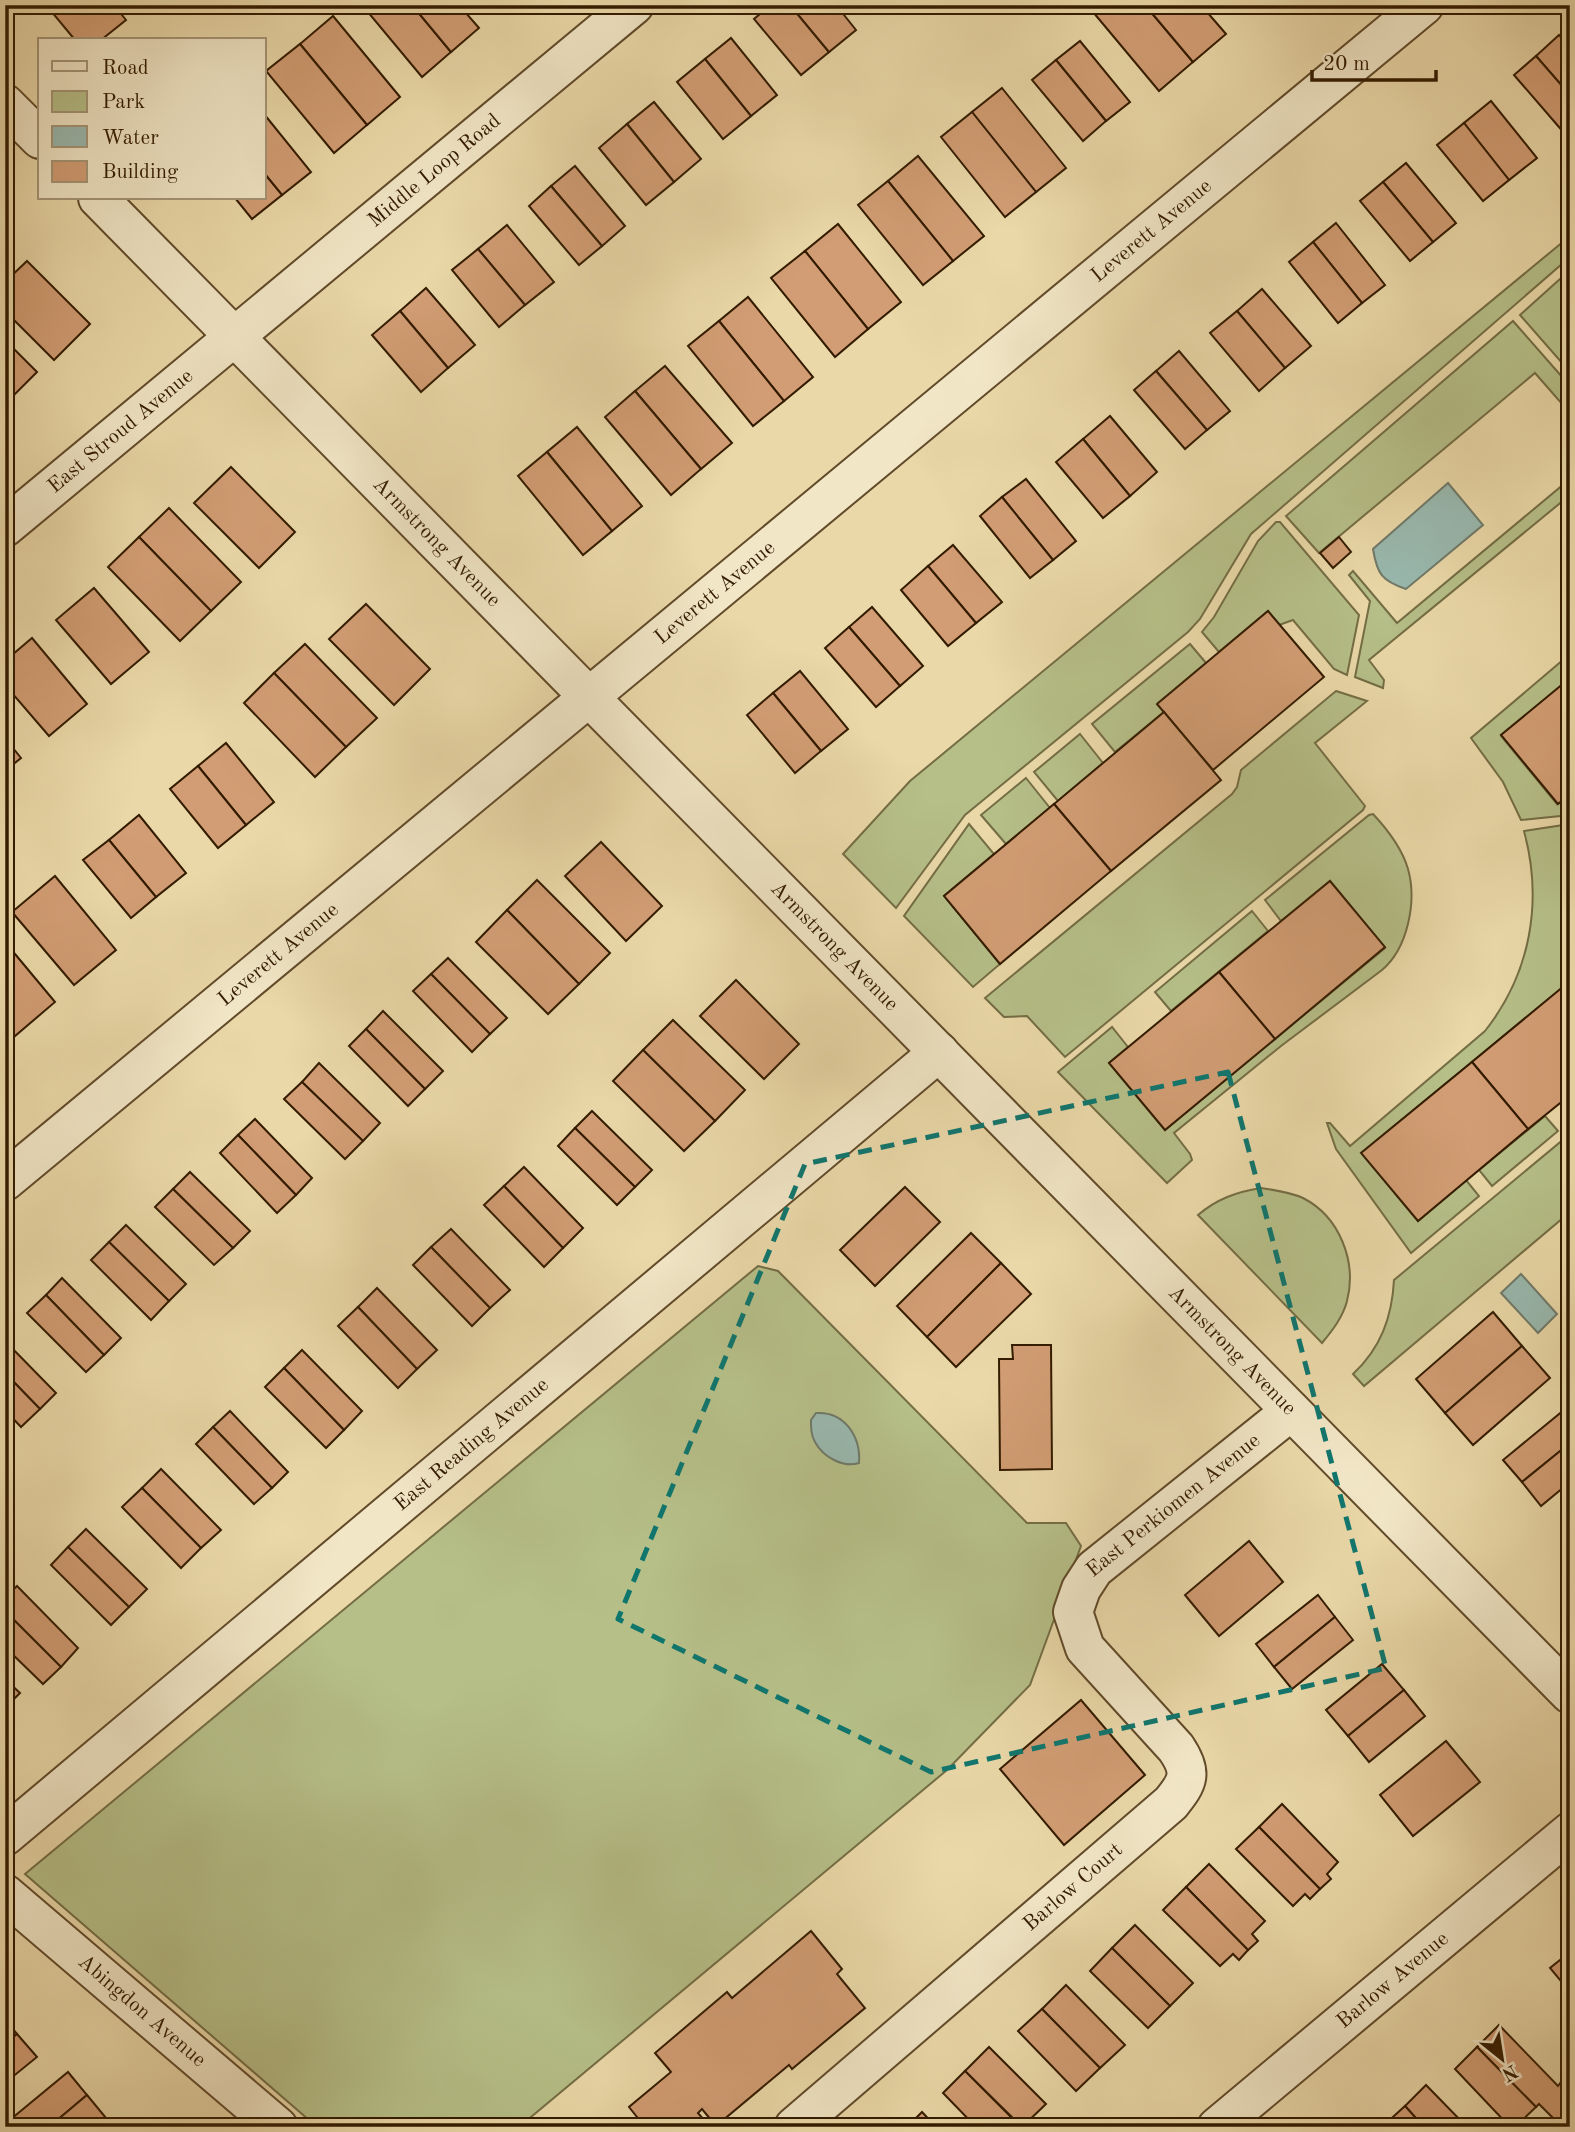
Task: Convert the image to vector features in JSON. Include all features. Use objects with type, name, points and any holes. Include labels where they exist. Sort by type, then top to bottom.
[{"type":"street","name":"Middle Loop Road","points":[[236,337],[634,5]]},
{"type":"street","name":"Leverett Avenue","points":[[5,1181],[1424,5]]},
{"type":"street","points":[[5,104],[38,137]]},
{"type":"street","name":"Armstrong Avenue","points":[[100,200],[1570,1694]]},
{"type":"street","name":"East Stroud Avenue","points":[[5,527],[236,337]]},
{"type":"street","name":"East Reading Avenue","points":[[5,1836],[939,1052]]},
{"type":"street","name":"East Perkiomen Avenue","points":[[1073,1612],[1081,1589],[1094,1569],[1291,1411]]},
{"type":"street","name":"Barlow Court","points":[[794,2127],[1171,1803],[1184,1788],[1188,1774],[1185,1760],[1085,1648],[1073,1612]]},
{"type":"street","name":"Barlow Avenue","points":[[1217,2127],[1570,1832]]},
{"type":"street","name":"Abingdon Avenue","points":[[5,1894],[278,2127]]},
{"type":"highlighted area","points":[[1228,1072],[1386,1668],[931,1772],[618,1619],[805,1164]]},
{"type":"green space","points":[[1570,236],[1570,257],[1251,534],[1200,619],[1188,632],[965,815],[896,908],[843,854],[910,781]]},
{"type":"green space","points":[[1570,270],[1570,372],[1520,315]]},
{"type":"green space","points":[[1513,321],[1570,386],[1570,398],[1562,404],[1535,373],[1319,553],[1286,516]]},
{"type":"green space","points":[[1570,479],[1570,495],[1369,660],[1384,680],[1383,688],[1355,677],[1370,601],[1349,575],[1353,571],[1397,623]]},
{"type":"green space","points":[[1276,522],[1280,522],[1359,615],[1347,675],[1334,669],[1293,620],[1279,625],[1268,611],[1219,652],[1202,632],[1214,617],[1258,541]]},
{"type":"green space","points":[[1190,644],[1206,663],[1158,703],[1164,712],[1115,752],[1092,724]]},
{"type":"green space","points":[[1570,654],[1570,678],[1501,736],[1557,804],[1570,794],[1570,815],[1521,820],[1503,782],[1471,738]]},
{"type":"green space","points":[[1336,691],[1367,701],[1315,743],[1365,806],[1363,810],[1065,1057],[1027,1016],[1004,1017],[985,998],[1232,794],[1237,787],[1241,770]]},
{"type":"green space","points":[[1080,734],[1103,763],[1058,801],[1034,772]]},
{"type":"green space","points":[[1026,778],[1050,808],[1006,844],[981,815]]},
{"type":"green space","points":[[1373,814],[1398,846],[1411,882],[1411,909],[1398,949],[1382,970],[1281,1046],[1174,1133],[1192,1160],[1167,1183],[1058,1072],[1112,1027],[1128,1047],[1109,1063],[1165,1130],[1385,948],[1330,881],[1281,921],[1265,900]]},
{"type":"green space","points":[[969,824],[994,854],[944,896],[1000,964],[973,987],[904,916]]},
{"type":"green space","points":[[1570,824],[1570,981],[1362,1153],[1418,1221],[1466,1180],[1479,1196],[1411,1253],[1336,1149],[1327,1123],[1330,1123],[1350,1146],[1485,1031],[1501,1009],[1513,985],[1529,936],[1532,884],[1524,831]]},
{"type":"green space","points":[[1252,911],[1268,931],[1171,1011],[1155,992]]},
{"type":"green space","points":[[1545,1116],[1558,1131],[1492,1186],[1479,1170]]},
{"type":"green space","points":[[1570,1134],[1570,1212],[1364,1386],[1353,1374],[1378,1343],[1388,1319],[1394,1280]]},
{"type":"green space","points":[[1261,1188],[1293,1194],[1316,1206],[1336,1229],[1343,1242],[1350,1271],[1347,1301],[1340,1318],[1322,1343],[1198,1215],[1227,1197]]},
{"type":"green space","points":[[758,1266],[778,1271],[1027,1523],[1066,1523],[1081,1546],[1030,1685],[947,1770],[519,2127],[317,2127],[25,1874]]},
{"type":"water","points":[[1448,483],[1483,525],[1406,589],[1391,583],[1379,571],[1373,549]]},
{"type":"water","points":[[1521,1274],[1557,1314],[1538,1333],[1501,1293]]},
{"type":"water","points":[[816,1413],[835,1416],[849,1427],[857,1444],[859,1463],[840,1463],[828,1457],[819,1447],[811,1429],[811,1420]]},
{"type":"building","points":[[46,5],[114,5],[126,20],[104,38],[73,38]]},
{"type":"building","points":[[362,5],[412,5],[451,52],[422,77]]},
{"type":"building","points":[[412,5],[459,5],[479,28],[451,52]]},
{"type":"building","points":[[771,5],[790,5],[829,52],[801,75],[754,19]]},
{"type":"building","points":[[790,5],[836,5],[856,30],[829,52]]},
{"type":"building","points":[[1100,5],[1145,5],[1193,62],[1159,91],[1093,12]]},
{"type":"building","points":[[1145,5],[1201,5],[1226,34],[1193,62]]},
{"type":"building","points":[[333,16],[400,97],[367,125],[300,44]]},
{"type":"building","points":[[1559,35],[1570,47],[1570,95],[1536,56]]},
{"type":"building","points":[[731,38],[777,95],[751,116],[705,59]]},
{"type":"building","points":[[1080,41],[1130,102],[1106,121],[1056,60]]},
{"type":"building","points":[[300,44],[367,125],[334,153],[266,71]]},
{"type":"building","points":[[1536,56],[1570,95],[1570,130],[1565,134],[1514,75]]},
{"type":"building","points":[[705,59],[751,116],[723,139],[677,82]]},
{"type":"building","points":[[1056,60],[1106,121],[1083,141],[1032,80]]},
{"type":"building","points":[[1002,88],[1066,168],[1036,192],[972,112]]},
{"type":"building","points":[[1491,101],[1537,158],[1509,180],[1464,123]]},
{"type":"building","points":[[654,102],[701,159],[674,182],[627,124]]},
{"type":"building","points":[[972,112],[1036,192],[1005,217],[941,137]]},
{"type":"building","points":[[266,116],[311,172],[282,195],[266,175]]},
{"type":"building","points":[[1464,123],[1509,180],[1483,201],[1437,145]]},
{"type":"building","points":[[627,124],[674,182],[646,205],[599,148]]},
{"type":"building","points":[[918,156],[984,236],[953,261],[888,181]]},
{"type":"building","points":[[1406,163],[1456,223],[1433,242],[1383,182]]},
{"type":"building","points":[[575,166],[625,226],[602,246],[551,186]]},
{"type":"building","points":[[266,175],[282,195],[252,219],[237,200],[266,200]]},
{"type":"building","points":[[888,181],[953,261],[923,285],[858,205]]},
{"type":"building","points":[[1383,182],[1433,242],[1410,261],[1360,201]]},
{"type":"building","points":[[551,186],[602,246],[579,265],[529,206]]},
{"type":"building","points":[[1336,223],[1385,285],[1362,303],[1313,242]]},
{"type":"building","points":[[838,224],[901,302],[868,329],[805,251]]},
{"type":"building","points":[[507,225],[554,282],[525,305],[478,249]]},
{"type":"building","points":[[1313,242],[1362,303],[1338,323],[1289,262]]},
{"type":"building","points":[[478,249],[525,305],[499,327],[452,270]]},
{"type":"building","points":[[805,251],[868,329],[835,357],[771,278]]},
{"type":"building","points":[[27,261],[90,324],[54,360],[5,311],[5,282]]},
{"type":"building","points":[[426,288],[475,345],[448,368],[400,311]]},
{"type":"building","points":[[1262,289],[1311,346],[1285,368],[1237,311]]},
{"type":"building","points":[[748,297],[813,377],[784,401],[719,321]]},
{"type":"building","points":[[400,311],[448,368],[421,392],[372,335]]},
{"type":"building","points":[[1237,311],[1285,368],[1259,391],[1210,333]]},
{"type":"building","points":[[719,321],[784,401],[753,426],[688,346]]},
{"type":"building","points":[[5,340],[37,372],[7,402],[5,401]]},
{"type":"building","points":[[1179,351],[1230,411],[1207,430],[1156,371]]},
{"type":"building","points":[[665,366],[732,443],[701,469],[635,391]]},
{"type":"building","points":[[1156,371],[1207,430],[1185,449],[1134,390]]},
{"type":"building","points":[[635,391],[701,469],[671,495],[605,417]]},
{"type":"building","points":[[1110,416],[1157,472],[1130,496],[1083,439]]},
{"type":"building","points":[[577,427],[642,506],[612,531],[547,452]]},
{"type":"building","points":[[1083,439],[1130,496],[1103,518],[1056,462]]},
{"type":"building","points":[[547,452],[612,531],[583,555],[518,476]]},
{"type":"building","points":[[231,467],[295,532],[259,568],[194,503]]},
{"type":"building","points":[[1026,479],[1076,541],[1053,560],[1002,497]]},
{"type":"building","points":[[1002,497],[1053,560],[1030,578],[980,516]]},
{"type":"building","points":[[169,508],[241,582],[211,611],[139,537]]},
{"type":"building","points":[[139,537],[211,611],[180,641],[108,567]]},
{"type":"building","points":[[1339,537],[1351,552],[1333,568],[1320,553]]},
{"type":"building","points":[[953,545],[1002,602],[976,623],[928,566]]},
{"type":"building","points":[[928,566],[976,623],[948,646],[901,590]]},
{"type":"building","points":[[94,588],[149,652],[111,684],[56,620]]},
{"type":"building","points":[[366,604],[430,669],[394,705],[329,639]]},
{"type":"building","points":[[872,607],[923,666],[900,686],[849,627]]},
{"type":"building","points":[[1268,611],[1324,677],[1213,770],[1157,704]]},
{"type":"building","points":[[849,627],[900,686],[876,707],[825,648]]},
{"type":"building","points":[[32,638],[87,704],[49,736],[5,685],[5,661]]},
{"type":"building","points":[[305,644],[377,718],[346,747],[274,673]]},
{"type":"building","points":[[800,671],[848,729],[821,751],[773,693]]},
{"type":"building","points":[[274,673],[346,747],[315,777],[244,703]]},
{"type":"building","points":[[1570,678],[1570,794],[1558,804],[1501,735]]},
{"type":"building","points":[[773,693],[821,751],[795,773],[747,715]]},
{"type":"building","points":[[1164,712],[1221,780],[1111,871],[1054,804]]},
{"type":"building","points":[[5,738],[21,758],[5,771]]},
{"type":"building","points":[[226,743],[274,802],[246,825],[198,766]]},
{"type":"building","points":[[198,766],[246,825],[218,848],[170,789]]},
{"type":"building","points":[[1054,804],[1111,871],[1000,964],[944,896]]},
{"type":"building","points":[[139,815],[186,873],[156,897],[109,840]]},
{"type":"building","points":[[109,840],[156,897],[131,918],[83,860]]},
{"type":"building","points":[[601,842],[662,906],[626,941],[565,876]]},
{"type":"building","points":[[55,876],[116,950],[74,985],[12,912]]},
{"type":"building","points":[[537,880],[610,953],[579,984],[507,910]]},
{"type":"building","points":[[1330,881],[1385,947],[1275,1039],[1219,972]]},
{"type":"building","points":[[507,910],[579,984],[548,1014],[476,942]]},
{"type":"building","points":[[5,942],[55,1002],[15,1036],[5,1025]]},
{"type":"building","points":[[448,958],[507,1018],[490,1034],[431,974]]},
{"type":"building","points":[[1219,972],[1275,1039],[1165,1130],[1109,1063]]},
{"type":"building","points":[[431,974],[490,1034],[472,1052],[413,991]]},
{"type":"building","points":[[736,980],[799,1044],[764,1079],[700,1016]]},
{"type":"building","points":[[1570,981],[1570,1095],[1528,1129],[1472,1062]]},
{"type":"building","points":[[383,1011],[443,1071],[425,1089],[366,1029]]},
{"type":"building","points":[[673,1020],[745,1090],[715,1121],[643,1050]]},
{"type":"building","points":[[366,1029],[425,1089],[408,1106],[349,1046]]},
{"type":"building","points":[[643,1050],[715,1121],[684,1151],[613,1081]]},
{"type":"building","points":[[1472,1062],[1528,1129],[1418,1221],[1361,1153]]},
{"type":"building","points":[[319,1063],[380,1123],[363,1141],[302,1082]]},
{"type":"building","points":[[302,1082],[363,1141],[345,1159],[284,1099]]},
{"type":"building","points":[[592,1111],[652,1170],[635,1187],[575,1128]]},
{"type":"building","points":[[255,1119],[312,1178],[296,1195],[238,1135]]},
{"type":"building","points":[[575,1128],[635,1187],[617,1205],[558,1146]]},
{"type":"building","points":[[238,1135],[296,1195],[277,1213],[220,1153]]},
{"type":"building","points":[[524,1167],[583,1228],[563,1248],[504,1186]]},
{"type":"building","points":[[190,1172],[250,1231],[233,1248],[173,1189]]},
{"type":"building","points":[[504,1186],[563,1248],[544,1267],[484,1205]]},
{"type":"building","points":[[905,1187],[940,1222],[875,1286],[840,1250]]},
{"type":"building","points":[[173,1189],[233,1248],[214,1265],[155,1207]]},
{"type":"building","points":[[126,1225],[186,1284],[169,1301],[109,1242]]},
{"type":"building","points":[[451,1229],[510,1290],[490,1308],[431,1247]]},
{"type":"building","points":[[971,1233],[1001,1263],[927,1337],[897,1306]]},
{"type":"building","points":[[109,1242],[169,1301],[151,1320],[91,1260]]},
{"type":"building","points":[[431,1247],[490,1308],[472,1326],[413,1265]]},
{"type":"building","points":[[1001,1263],[1031,1294],[956,1367],[927,1337]]},
{"type":"building","points":[[62,1278],[121,1338],[104,1355],[46,1295]]},
{"type":"building","points":[[377,1288],[437,1350],[417,1369],[358,1307]]},
{"type":"building","points":[[46,1295],[104,1355],[86,1372],[27,1313]]},
{"type":"building","points":[[358,1307],[417,1369],[398,1388],[338,1326]]},
{"type":"building","points":[[1493,1312],[1522,1346],[1445,1413],[1416,1379]]},
{"type":"building","points":[[5,1341],[56,1393],[40,1409],[5,1373]]},
{"type":"building","points":[[1012,1345],[1051,1345],[1052,1469],[1000,1470],[999,1359],[1013,1359]]},
{"type":"building","points":[[1522,1346],[1550,1378],[1473,1445],[1445,1413]]},
{"type":"building","points":[[302,1350],[362,1411],[344,1430],[284,1368]]},
{"type":"building","points":[[284,1368],[344,1430],[326,1448],[265,1387]]},
{"type":"building","points":[[5,1373],[40,1409],[21,1427],[5,1410]]},
{"type":"building","points":[[1564,1410],[1570,1417],[1570,1443],[1522,1482],[1503,1460]]},
{"type":"building","points":[[230,1411],[288,1472],[272,1488],[213,1427]]},
{"type":"building","points":[[213,1427],[272,1488],[254,1504],[196,1444]]},
{"type":"building","points":[[1570,1443],[1570,1482],[1541,1506],[1522,1482]]},
{"type":"building","points":[[161,1469],[221,1530],[201,1548],[142,1488]]},
{"type":"building","points":[[142,1488],[201,1548],[181,1568],[122,1507]]},
{"type":"building","points":[[86,1529],[147,1589],[129,1607],[68,1547]]},
{"type":"building","points":[[1249,1541],[1283,1582],[1219,1636],[1185,1595]]},
{"type":"building","points":[[68,1547],[129,1607],[111,1625],[51,1565]]},
{"type":"building","points":[[17,1586],[78,1648],[61,1667],[5,1611],[5,1598]]},
{"type":"building","points":[[1318,1595],[1335,1617],[1274,1667],[1256,1644]]},
{"type":"building","points":[[5,1611],[61,1667],[43,1684],[5,1647]]},
{"type":"building","points":[[1335,1617],[1353,1640],[1292,1689],[1274,1667]]},
{"type":"building","points":[[1382,1664],[1404,1690],[1348,1736],[1326,1710]]},
{"type":"building","points":[[5,1679],[20,1693],[5,1708]]},
{"type":"building","points":[[1404,1690],[1425,1716],[1369,1762],[1348,1736]]},
{"type":"building","points":[[1081,1700],[1145,1775],[1064,1845],[1000,1769]]},
{"type":"building","points":[[1446,1741],[1480,1782],[1413,1836],[1380,1795]]},
{"type":"building","points":[[1282,1804],[1338,1862],[1327,1874],[1331,1879],[1320,1889],[1259,1827]]},
{"type":"building","points":[[1259,1827],[1320,1889],[1310,1899],[1305,1894],[1293,1906],[1236,1849]]},
{"type":"building","points":[[1209,1864],[1265,1921],[1252,1934],[1258,1941],[1248,1950],[1186,1887]]},
{"type":"building","points":[[1186,1887],[1248,1950],[1239,1960],[1233,1954],[1220,1966],[1163,1910]]},
{"type":"building","points":[[1135,1925],[1193,1983],[1170,2006],[1112,1948]]},
{"type":"building","points":[[811,1931],[842,1969],[837,1974],[865,2008],[792,2069],[789,2065],[716,2126],[702,2109],[698,2113],[710,2127],[645,2127],[629,2107],[671,2072],[655,2053],[727,1992],[732,1998]]},
{"type":"building","points":[[1112,1948],[1170,2006],[1148,2028],[1090,1971]]},
{"type":"building","points":[[1570,1952],[1570,1992],[1550,1968]]},
{"type":"building","points":[[1066,1985],[1125,2045],[1100,2068],[1042,2009]]},
{"type":"building","points":[[1042,2009],[1100,2068],[1076,2091],[1018,2031]]},
{"type":"building","points":[[5,2019],[17,2034],[5,2044]]},
{"type":"building","points":[[1499,2025],[1558,2086],[1561,2082],[1570,2091],[1570,2114],[1559,2124],[1539,2104],[1536,2107],[1477,2047]]},
{"type":"building","points":[[17,2034],[37,2057],[5,2083],[5,2044]]},
{"type":"building","points":[[989,2047],[1046,2104],[1022,2127],[965,2071]]},
{"type":"building","points":[[1477,2047],[1536,2107],[1515,2127],[1510,2127],[1455,2069]]},
{"type":"building","points":[[965,2071],[1021,2127],[976,2127],[943,2093]]},
{"type":"building","points":[[68,2072],[87,2095],[49,2127],[5,2127],[5,2124]]},
{"type":"building","points":[[1426,2085],[1467,2127],[1424,2127],[1405,2106]]},
{"type":"building","points":[[87,2095],[106,2118],[96,2127],[49,2127]]},
{"type":"building","points":[[1405,2106],[1424,2127],[1382,2127]]},
{"type":"building","points":[[922,2112],[936,2127],[907,2127]]}]
